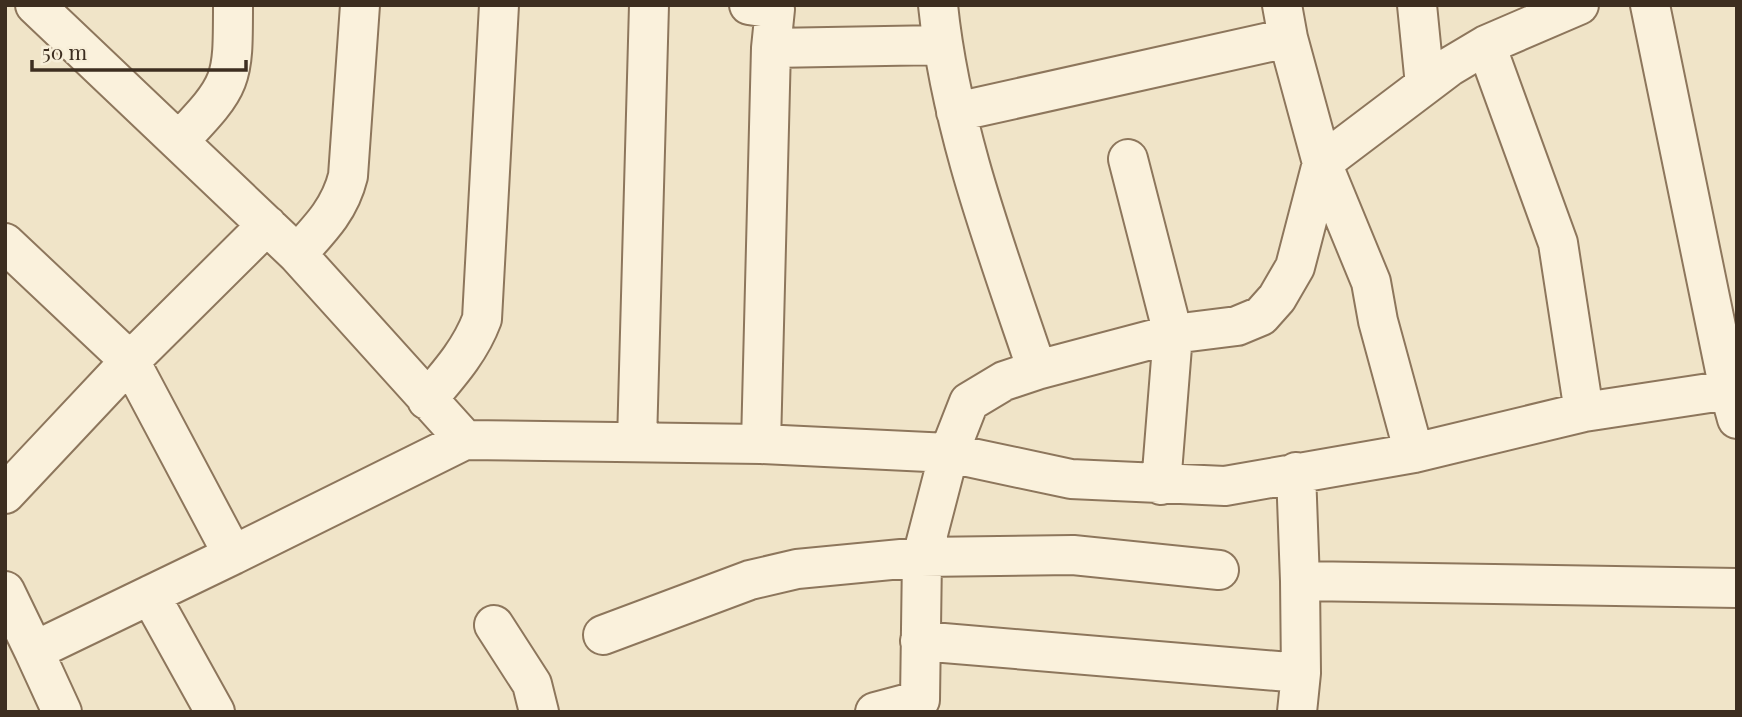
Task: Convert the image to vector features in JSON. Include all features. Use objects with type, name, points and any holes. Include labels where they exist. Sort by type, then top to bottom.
[{"type":"street","points":[[180,140],[216,102],[231,74],[233,5]]},
{"type":"street","points":[[297,254],[333,214],[343,197],[348,176],[360,5]]},
{"type":"street","points":[[427,400],[466,351],[482,319],[499,5]]},
{"type":"street","points":[[637,442],[649,5]]},
{"type":"street","points":[[938,5],[942,44],[956,112],[985,215],[1037,370]]},
{"type":"street","points":[[1417,5],[1425,85]]},
{"type":"street","points":[[875,712],[921,706],[922,557],[949,453],[970,402],[1004,381],[1037,370],[1173,334],[1237,326],[1261,316],[1277,298],[1294,267],[1322,163],[1425,85],[1486,45],[1579,5]]},
{"type":"street","points":[[34,651],[465,440],[761,444],[949,453],[1071,479],[1225,486],[1414,453],[1584,412],[1733,405],[1650,5]]},
{"type":"street","points":[[37,6],[297,254],[465,440]]},
{"type":"street","points":[[761,444],[771,48],[766,6]]},
{"type":"street","points":[[956,112],[1285,22],[1322,163],[1371,282],[1378,321],[1414,453]]},
{"type":"street","points":[[771,48],[942,44]]},
{"type":"street","points":[[1486,45],[1558,243],[1584,412]]},
{"type":"street","points":[[1128,159],[1173,334],[1161,485]]},
{"type":"street","points":[[5,494],[130,360],[267,225]]},
{"type":"street","points":[[5,243],[130,360],[233,555]]},
{"type":"street","points":[[1296,472],[1301,673],[1297,712]]},
{"type":"street","points":[[603,635],[774,574],[797,569],[922,557],[1073,555],[1219,570]]},
{"type":"street","points":[[1300,582],[1737,588]]},
{"type":"street","points":[[5,591],[62,712]]},
{"type":"street","points":[[150,595],[215,712]]},
{"type":"street","points":[[494,625],[532,684],[539,712]]},
{"type":"street","points":[[920,641],[1301,673]]}]
